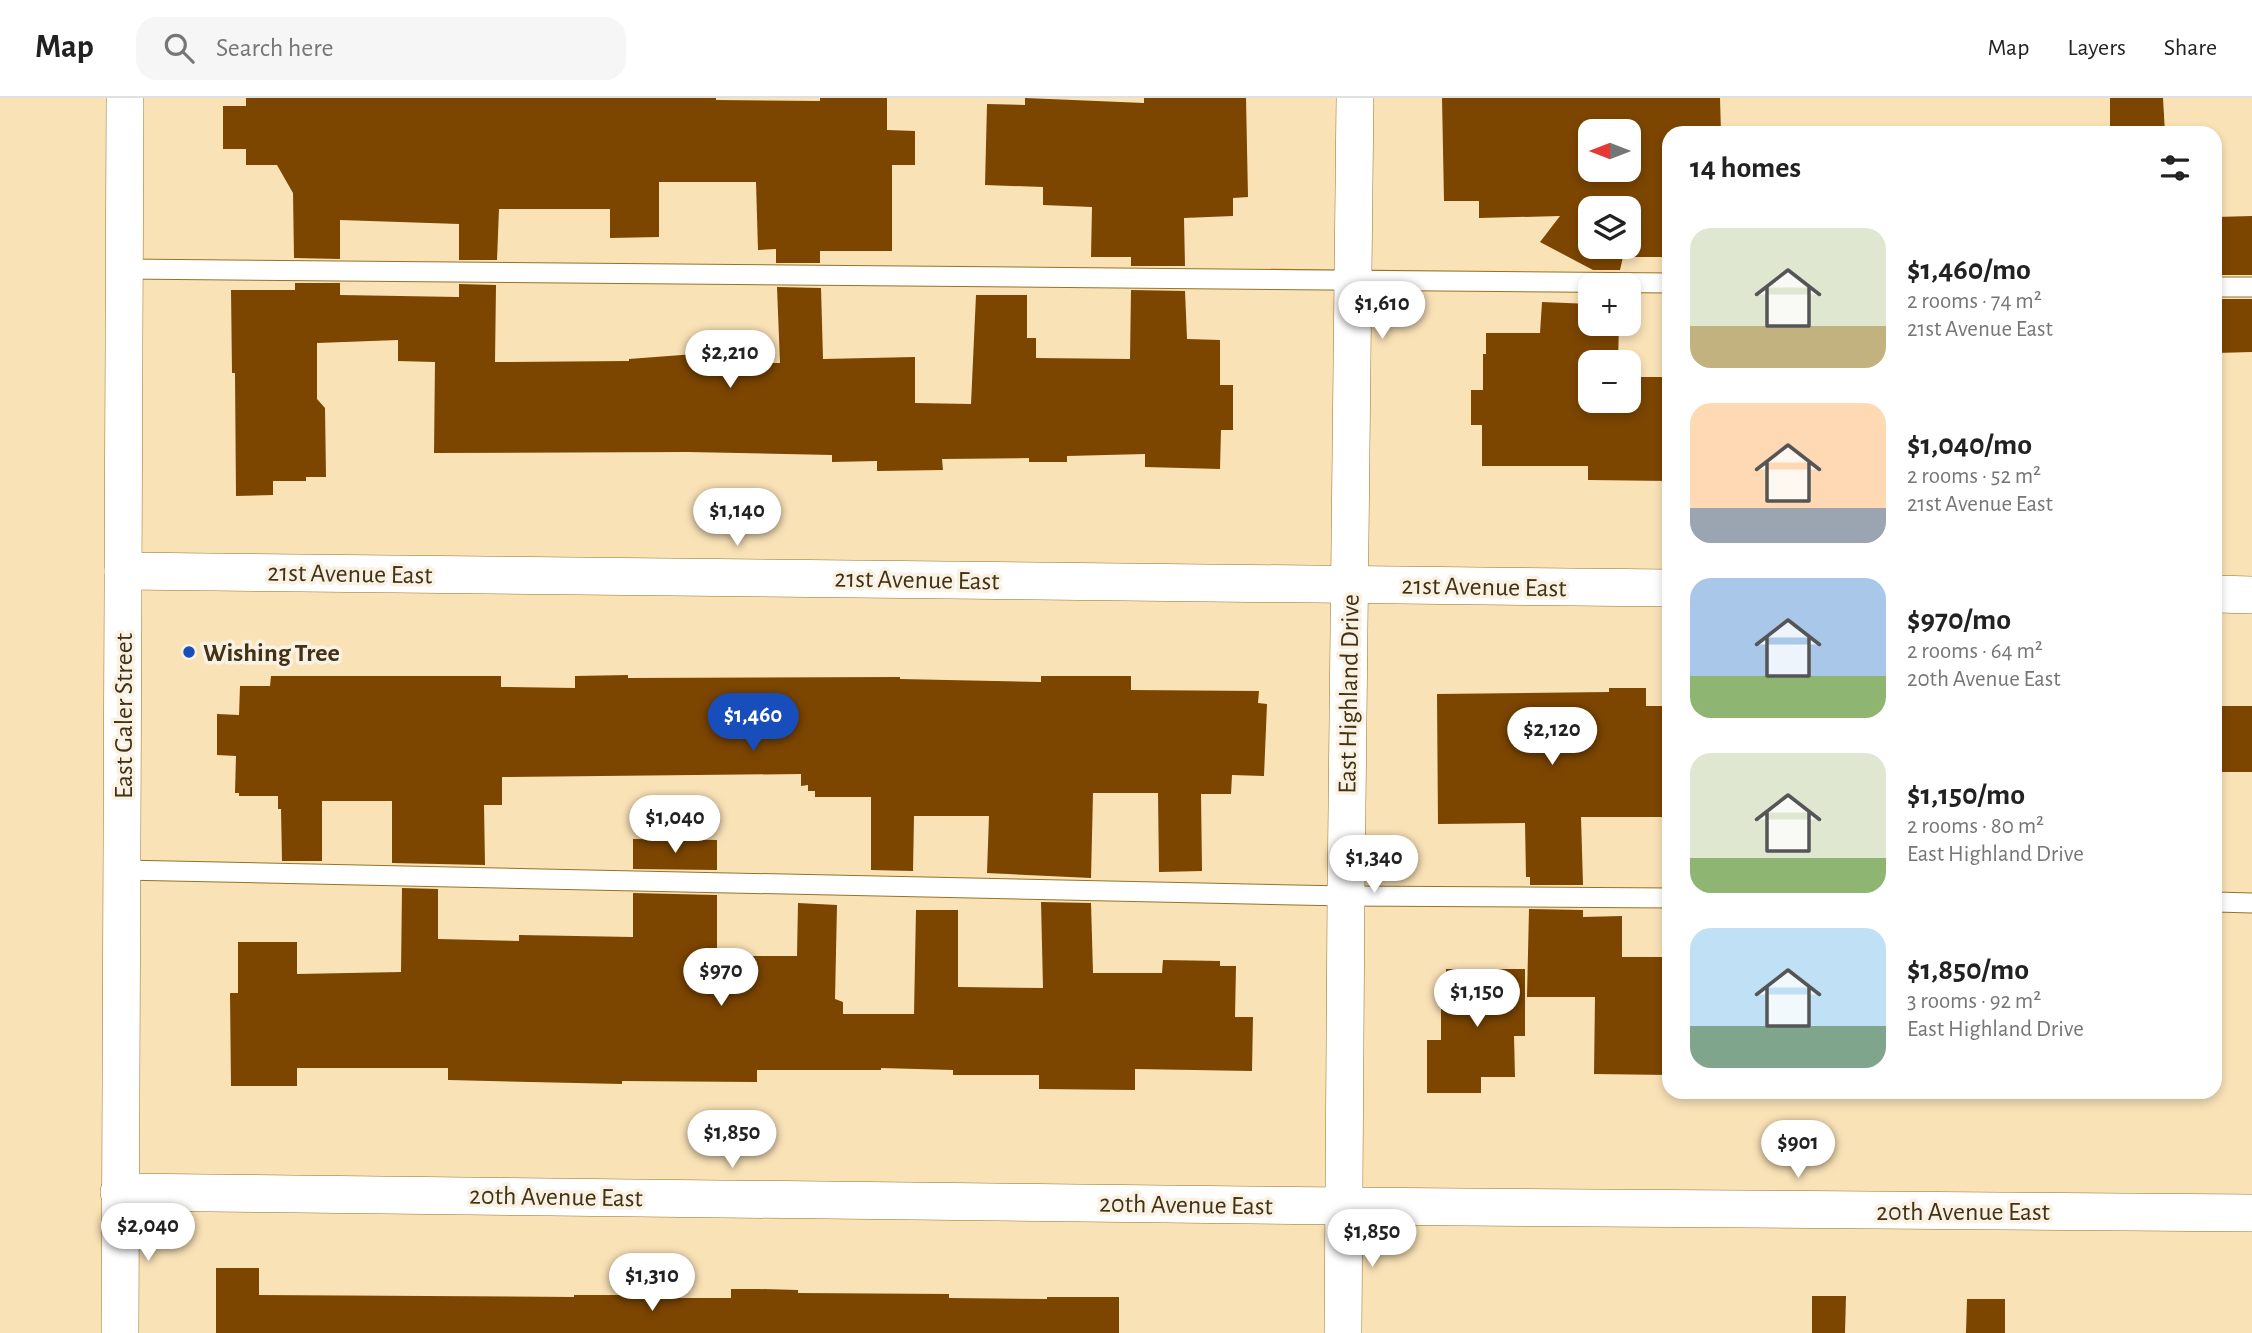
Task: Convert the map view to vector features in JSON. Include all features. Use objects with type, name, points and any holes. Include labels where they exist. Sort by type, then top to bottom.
[{"type":"street","name":"East Galer Street","points":[[120,1333],[125,98]]},
{"type":"street","name":"East Highland Drive","points":[[1343,1333],[1355,98]]},
{"type":"street","name":"21st Avenue East","points":[[123,570],[1662,588]]},
{"type":"street","points":[[2222,594],[2252,595]]},
{"type":"street","name":"20th Avenue East","points":[[120,1192],[2252,1213]]},
{"type":"lane","points":[[125,269],[1662,283]]},
{"type":"lane","points":[[2222,287],[2252,288]]},
{"type":"lane","points":[[122,870],[1346,896],[1662,898]]},
{"type":"lane","points":[[2222,902],[2252,903]]},
{"type":"building","points":[[246,98],[716,98],[820,101],[820,98],[887,98],[887,130],[915,131],[915,165],[892,165],[892,251],[820,251],[820,263],[776,263],[776,249],[758,250],[756,182],[659,182],[659,237],[610,238],[610,209],[499,209],[497,260],[459,260],[459,224],[340,220],[340,259],[294,258],[293,193],[277,165],[246,165],[246,149],[223,149],[223,106],[246,106]]},
{"type":"building","points":[[1025,98],[1144,103],[1144,98],[1246,98],[1248,197],[1233,198],[1233,216],[1184,218],[1185,266],[1131,266],[1131,257],[1091,257],[1092,207],[1043,205],[1043,187],[985,185],[987,104],[1025,105]]},
{"type":"building","points":[[1442,98],[1720,98],[1721,126],[1662,126],[1662,257],[1641,257],[1641,196],[1578,196],[1578,259],[1623,259],[1620,270],[1593,270],[1540,242],[1560,216],[1479,218],[1479,201],[1444,201]]},
{"type":"building","points":[[2110,98],[2163,98],[2165,126],[2110,126]]},
{"type":"building","points":[[2252,216],[2252,275],[2222,275],[2222,217]]},
{"type":"building","points":[[295,283],[340,283],[340,295],[459,297],[459,284],[496,285],[495,362],[629,361],[708,353],[718,363],[780,363],[777,287],[821,288],[823,359],[915,357],[915,403],[971,404],[976,295],[1027,295],[1027,338],[1036,338],[1036,358],[1130,359],[1131,290],[1185,291],[1187,339],[1220,340],[1220,385],[1233,385],[1233,430],[1221,430],[1220,469],[1145,467],[1145,454],[1067,456],[1067,462],[1029,462],[1029,458],[942,459],[943,470],[877,471],[877,461],[832,462],[832,455],[688,452],[434,453],[435,362],[398,361],[398,340],[317,343],[317,399],[325,408],[326,477],[306,477],[306,481],[273,481],[273,495],[236,496],[231,290],[295,290]]},
{"type":"building","points":[[2222,299],[2252,299],[2252,352],[2222,353]]},
{"type":"building","points":[[1542,302],[1578,303],[1578,336],[1619,336],[1618,350],[1578,350],[1578,413],[1641,413],[1641,377],[1662,377],[1662,481],[1588,480],[1588,466],[1482,466],[1482,425],[1471,425],[1471,390],[1483,390],[1486,333],[1540,333]]},
{"type":"building","points":[[628,675],[628,678],[900,677],[1041,682],[1041,676],[1131,676],[1131,690],[1259,691],[1258,703],[1267,704],[1264,776],[1232,775],[1231,794],[1201,794],[1202,871],[1159,872],[1158,793],[1093,793],[1091,878],[987,873],[989,816],[914,816],[913,871],[871,870],[871,797],[815,797],[815,791],[808,791],[808,785],[801,786],[801,774],[502,777],[502,805],[484,805],[485,865],[392,863],[392,801],[322,801],[322,861],[282,861],[281,809],[278,809],[278,796],[239,796],[239,793],[235,793],[236,756],[217,755],[217,714],[239,715],[240,686],[270,686],[271,676],[501,676],[501,687],[575,688],[575,676]]},
{"type":"building","points":[[1609,688],[1646,688],[1646,706],[1662,706],[1662,817],[1581,817],[1583,885],[1530,885],[1530,877],[1526,877],[1525,823],[1438,824],[1437,694],[1609,692]]},
{"type":"building","points":[[2222,706],[2252,706],[2252,772],[2222,772]]},
{"type":"building","points":[[633,839],[717,840],[717,870],[633,869]]},
{"type":"building","points":[[402,888],[438,889],[438,939],[519,941],[519,935],[633,937],[633,893],[717,895],[717,956],[797,956],[798,903],[837,905],[835,999],[843,1002],[843,1014],[914,1014],[916,910],[958,910],[958,987],[1043,988],[1041,902],[1091,903],[1093,973],[1162,973],[1163,960],[1220,961],[1220,966],[1236,966],[1235,1017],[1253,1017],[1252,1071],[1135,1069],[1135,1090],[1039,1089],[1039,1075],[953,1075],[953,1070],[881,1068],[757,1070],[757,1082],[622,1081],[622,1084],[448,1080],[448,1068],[297,1068],[297,1086],[231,1086],[230,993],[238,993],[238,942],[297,942],[297,974],[401,972]]},
{"type":"building","points":[[1529,909],[1583,910],[1583,917],[1622,916],[1622,957],[1662,957],[1662,1075],[1594,1074],[1595,997],[1527,997]]},
{"type":"building","points":[[1446,969],[1525,969],[1525,1036],[1514,1036],[1515,1077],[1481,1077],[1481,1093],[1427,1093],[1427,1040],[1441,1040],[1441,983],[1446,983]]},
{"type":"building","points":[[216,1268],[259,1268],[259,1295],[637,1295],[637,1298],[731,1298],[731,1289],[758,1289],[798,1290],[798,1293],[949,1294],[949,1298],[1119,1297],[1119,1333],[216,1333]]},
{"type":"building","points":[[1812,1296],[1846,1296],[1845,1333],[1812,1333]]},
{"type":"building","points":[[1967,1299],[2005,1299],[2005,1333],[1966,1333]]},
{"type":"place","name":"Wishing Tree","points":[[189,652]]}]
